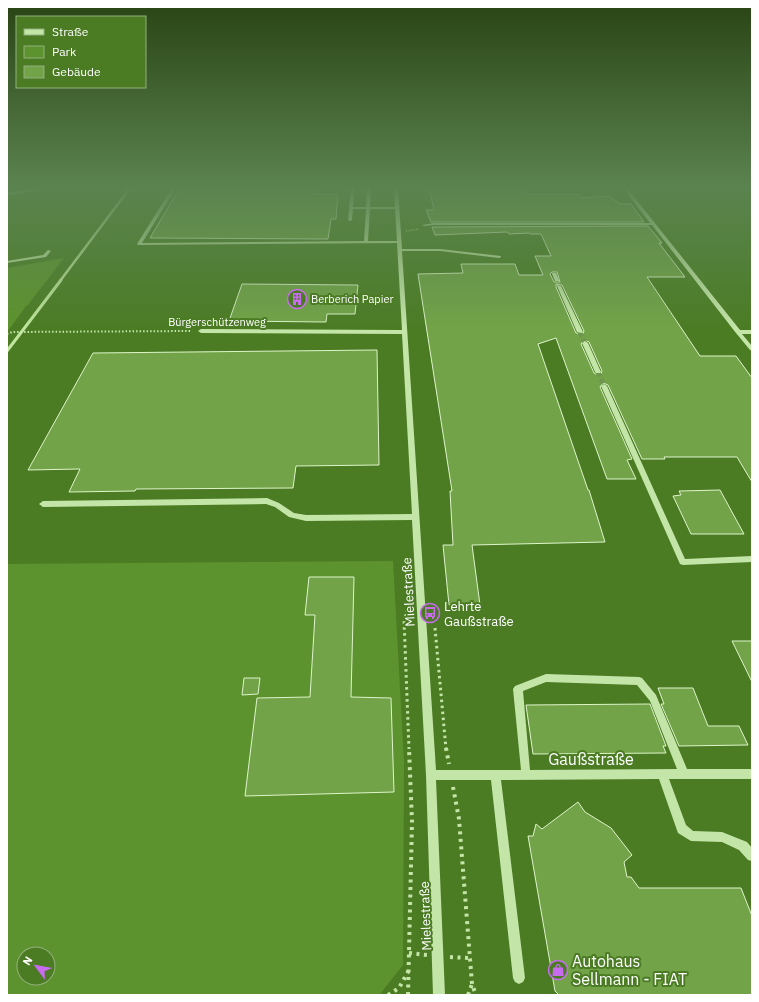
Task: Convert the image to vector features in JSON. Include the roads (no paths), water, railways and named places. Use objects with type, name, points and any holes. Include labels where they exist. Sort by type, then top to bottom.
[{"type":"street","points":[[145,235],[139,244],[366,242],[499,257]]},
{"type":"street","points":[[366,235],[366,242]]},
{"type":"street","name":"Mielestraße","points":[[401,235],[415,516],[431,775],[438,995]]},
{"type":"street","points":[[661,235],[752,349]]},
{"type":"street","points":[[7,262],[44,256],[49,251]]},
{"type":"street","points":[[554,274],[557,280]]},
{"type":"street","points":[[559,286],[580,332]]},
{"type":"street","name":"Bürgerschützenweg","points":[[201,331],[405,332]]},
{"type":"street","points":[[738,332],[752,332]]},
{"type":"street","points":[[585,343],[598,372]]},
{"type":"street","points":[[604,386],[683,562],[752,559]]},
{"type":"street","points":[[43,504],[267,501],[277,505],[292,515],[306,518],[415,516]]},
{"type":"street","points":[[526,775],[518,689],[546,678],[639,681],[653,698],[684,774]]},
{"type":"street","points":[[662,774],[682,829],[691,836],[722,837],[743,846],[752,856]]},
{"type":"street","name":"Gaußstraße","points":[[431,775],[752,774]]},
{"type":"street","points":[[495,775],[519,978]]},
{"type":"waterway","points":[[60,281],[95,235]]},
{"type":"waterway","points":[[7,351],[61,280]]},
{"type":"tunnel","points":[[580,332],[585,343]]},
{"type":"tunnel","points":[[598,372],[604,386]]},
{"type":"place","name":"Berberich Papier","points":[[297,299]]},
{"type":"place","name":"Lehrte Gaußstraße","points":[[430,613]]},
{"type":"place","name":"Autohaus Sellmann - FIAT","points":[[558,970]]}]
